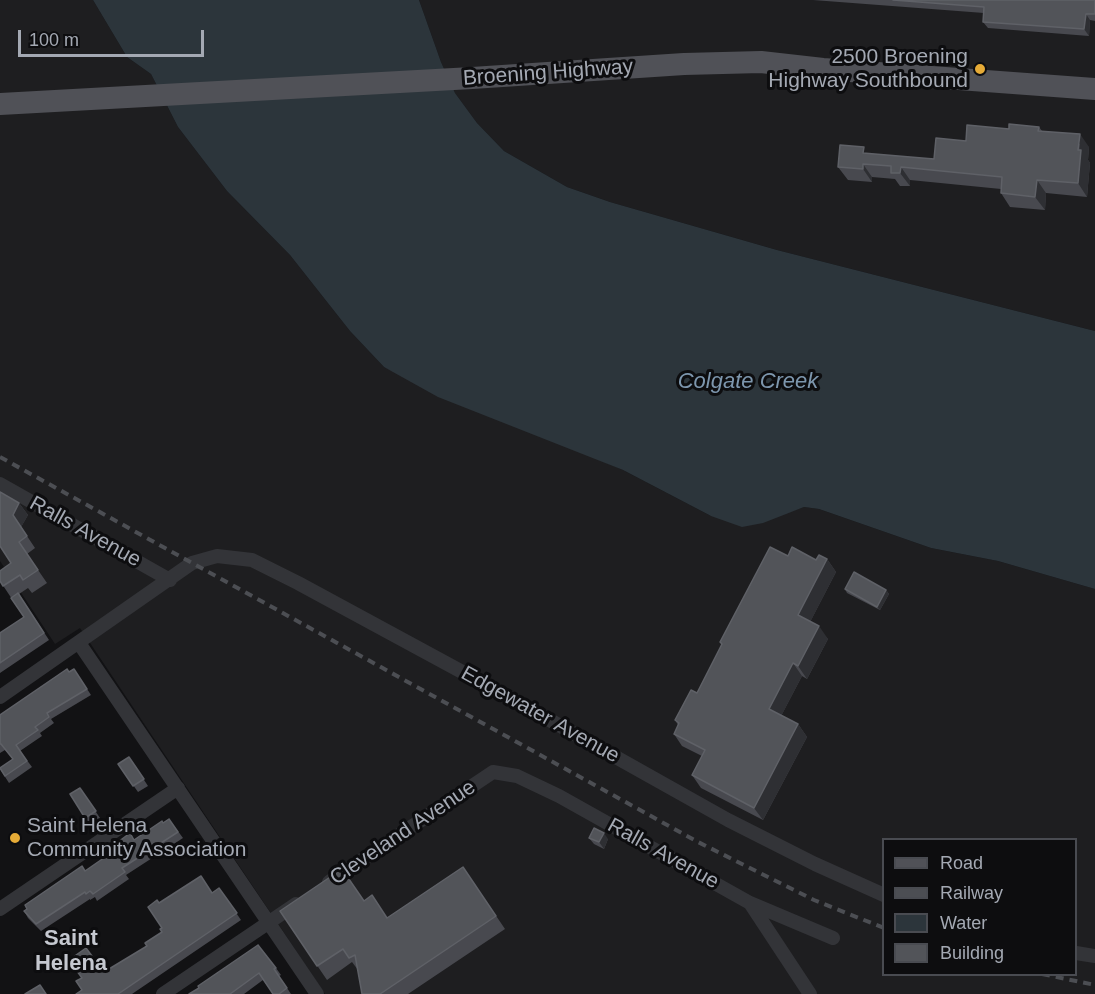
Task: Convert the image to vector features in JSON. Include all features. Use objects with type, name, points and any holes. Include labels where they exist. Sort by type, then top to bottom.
[{"type":"main road","name":"Broening Highway","points":[[0,104],[684,64],[761,62],[823,69],[1095,89]]},
{"type":"street","name":"Ralls Avenue","points":[[0,484],[170,580]]},
{"type":"street","name":"Edgewater Avenue","points":[[170,580],[192,563],[217,556],[252,560],[269,567],[728,820],[815,864],[882,894]]},
{"type":"street","points":[[0,697],[170,580]]},
{"type":"street","points":[[80,643],[317,994]]},
{"type":"street","name":"Ralls Avenue","points":[[493,772],[517,776],[559,796],[750,903],[833,938]]},
{"type":"street","name":"Cleveland Avenue","points":[[163,994],[493,772]]},
{"type":"street","points":[[0,909],[178,788]]},
{"type":"street","points":[[750,903],[810,994]]},
{"type":"street","points":[[1077,953],[1095,956]]},
{"type":"shaded area","points":[[0,0],[93,0],[127,57],[151,74],[178,127],[227,191],[290,255],[350,331],[384,367],[623,470],[711,516],[783,514],[804,507],[819,509],[931,548],[998,561],[1095,589],[1095,994],[325,994],[80,628],[55,644],[0,561]]},
{"type":"shaded area","points":[[419,0],[1095,0],[1095,331],[777,250],[610,202],[567,187],[504,151],[477,123],[455,93],[441,62]]},
{"type":"water","name":"Colgate Creek","points":[[93,0],[419,0],[441,62],[455,93],[477,123],[504,151],[567,187],[610,202],[777,250],[1095,331],[1095,589],[998,561],[931,548],[819,509],[804,507],[763,523],[742,527],[711,516],[623,470],[438,397],[384,367],[350,331],[290,255],[227,191],[178,127],[151,74],[127,57]]},
{"type":"building","points":[[893,0],[1095,0],[1095,14],[1086,14],[1084,29],[983,22],[984,7]]},
{"type":"building","points":[[1009,124],[1039,127],[1038,131],[1080,134],[1078,183],[1037,180],[1035,197],[1001,193],[1002,177],[901,167],[900,173],[891,173],[891,166],[863,164],[863,169],[838,167],[840,145],[864,147],[863,153],[934,159],[936,138],[966,141],[967,125],[1009,129]]},
{"type":"building","points":[[0,492],[19,503],[13,515],[27,536],[19,542],[38,570],[23,580],[20,575],[3,586],[0,581],[0,571],[11,563],[0,546]]},
{"type":"building","points":[[770,547],[788,556],[792,547],[816,560],[819,555],[827,559],[798,615],[819,626],[798,666],[793,663],[769,709],[798,724],[754,808],[692,775],[705,750],[674,734],[679,723],[675,720],[691,690],[697,693],[722,644],[720,642]]},
{"type":"building","points":[[854,572],[886,590],[877,607],[845,589]]},
{"type":"building","points":[[18,593],[44,633],[0,663],[0,633],[24,617],[11,598]]},
{"type":"building","points":[[67,669],[69,672],[74,669],[87,689],[47,713],[49,717],[35,727],[38,730],[16,745],[27,761],[5,776],[0,768],[13,759],[0,744],[0,715]]},
{"type":"building","points":[[129,757],[144,779],[133,786],[118,764]]},
{"type":"building","points":[[80,788],[96,811],[85,818],[70,794]]},
{"type":"building","points":[[169,819],[178,832],[122,868],[125,872],[93,894],[90,891],[86,894],[85,892],[36,924],[24,911],[27,909],[25,905],[82,866],[85,871],[121,846],[118,842],[130,833],[134,840],[162,821],[163,823]]},
{"type":"building","points":[[594,828],[604,833],[599,842],[589,838]]},
{"type":"building","points":[[463,867],[496,916],[380,994],[362,994],[355,955],[349,958],[343,949],[317,966],[280,911],[342,869],[364,901],[372,895],[387,918]]},
{"type":"building","points":[[201,876],[212,893],[219,888],[237,913],[118,994],[76,994],[82,990],[76,981],[82,978],[69,960],[86,948],[104,972],[147,946],[145,943],[162,932],[160,929],[162,928],[148,907],[157,900],[159,903]]},
{"type":"building","points":[[258,945],[276,968],[274,969],[287,988],[279,994],[273,994],[259,973],[230,994],[189,994],[199,988],[198,986]]},
{"type":"building","points":[[40,985],[46,994],[25,994]]},
{"type":"railway","points":[[0,457],[698,842],[814,900],[882,927]]},
{"type":"railway","points":[[1052,976],[1095,985]]},
{"type":"place","name":"2500 Broening Highway Southbound","points":[[980,69]]},
{"type":"place","name":"Saint Helena Community Association","points":[[15,838]]},
{"type":"district","name":"Saint Helena","points":[[71,952]]}]
